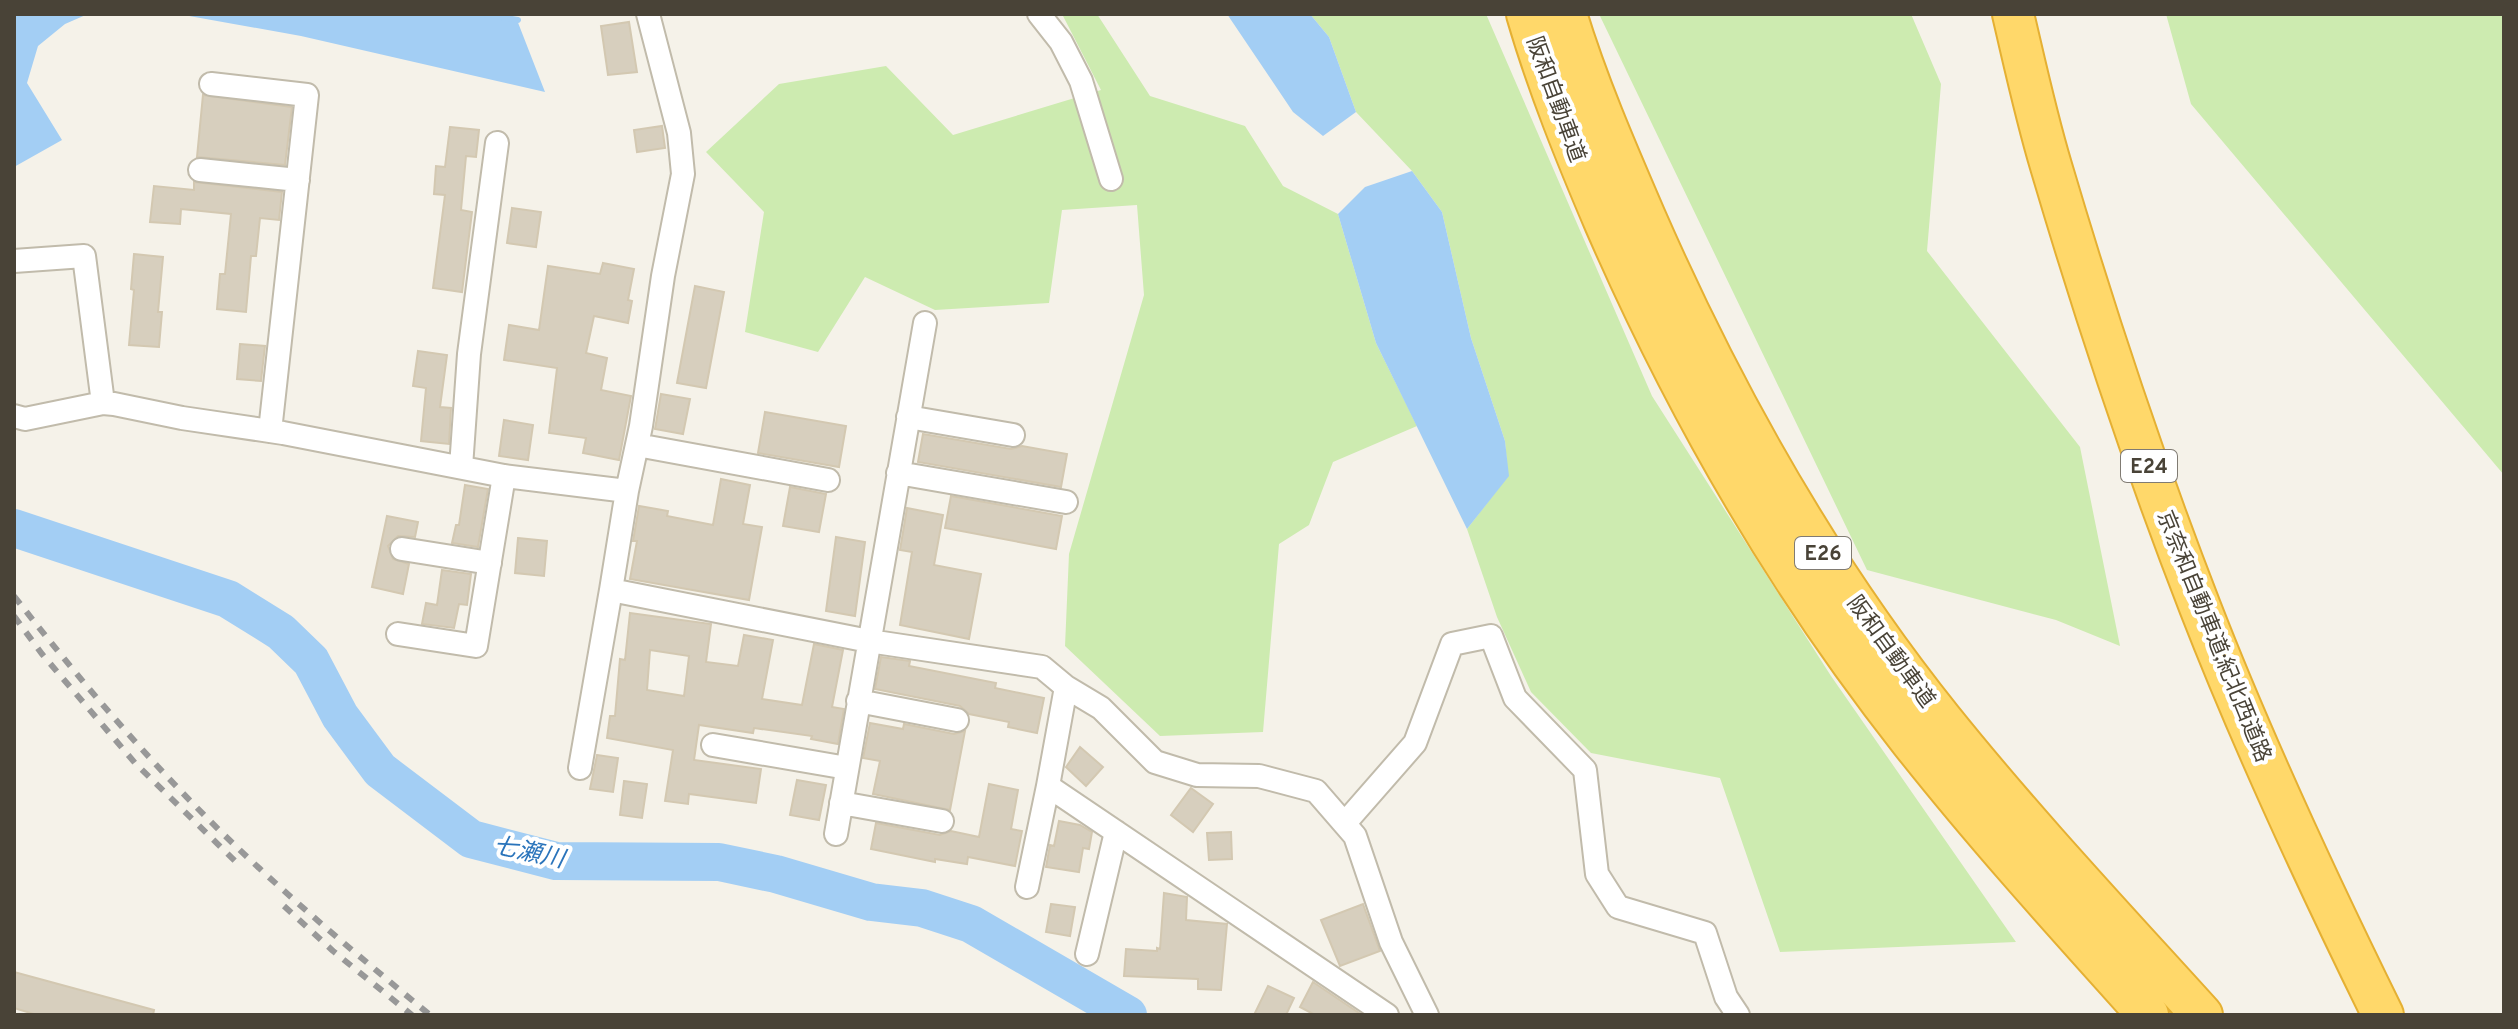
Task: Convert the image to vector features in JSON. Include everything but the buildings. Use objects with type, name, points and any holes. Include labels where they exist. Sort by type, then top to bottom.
[{"type":"highway","name":"阪和自動車道","points":[[1566,14],[1612,142],[1670,273],[1730,395],[1798,515],[1872,626],[1941,718],[2020,813],[2202,1015]]},
{"type":"highway","points":[[1585,14],[1618,120],[1677,266],[1798,515]]},
{"type":"highway","name":"京奈和自動車道;紀北西道路","points":[[2013,14],[2050,164],[2131,418],[2200,608],[2270,777],[2407,1015]]},
{"type":"highway","name":"京奈和自動車道;紀北西道路","points":[[2038,14],[2073,155],[2153,409],[2220,594],[2286,755],[2383,1015]]},
{"type":"highway","name":"阪和自動車道","points":[[1529,24],[1577,157],[1634,288],[1695,412],[1773,545],[1840,646],[1910,740],[1981,827],[2148,1015]]},
{"type":"street","points":[[580,768],[683,174],[679,133],[648,14]]},
{"type":"street","points":[[1039,14],[1061,42],[1081,81],[1111,179]]},
{"type":"street","points":[[211,84],[307,95],[270,431]]},
{"type":"street","points":[[461,467],[469,354],[497,143]]},
{"type":"street","points":[[200,170],[298,180]]},
{"type":"street","points":[[14,261],[84,256],[103,403]]},
{"type":"street","points":[[836,834],[925,323]]},
{"type":"street","points":[[14,416],[25,419],[103,403],[504,476],[627,491]]},
{"type":"street","points":[[908,417],[1013,435]]},
{"type":"street","points":[[637,445],[828,480]]},
{"type":"street","points":[[898,473],[1066,502]]},
{"type":"street","points":[[398,634],[476,646],[504,476]]},
{"type":"street","points":[[402,549],[490,563]]},
{"type":"street","points":[[611,590],[869,641],[1042,667],[1066,687],[1101,708],[1155,762],[1197,775],[1259,776],[1316,791],[1355,836],[1391,942],[1427,1015]]},
{"type":"street","points":[[1345,823],[1415,743],[1452,644],[1491,636],[1515,698],[1585,770],[1597,874],[1618,907],[1705,933],[1726,997],[1738,1015]]},
{"type":"street","points":[[1027,887],[1066,687]]},
{"type":"street","points":[[858,701],[957,720]]},
{"type":"street","points":[[713,745],[847,768]]},
{"type":"street","points":[[1048,786],[1387,1015]]},
{"type":"street","points":[[841,803],[942,821]]},
{"type":"street","points":[[1087,954],[1116,832]]},
{"type":"green space","points":[[1062,14],[1097,14],[1150,96],[1245,126],[1283,186],[1338,214],[1376,343],[1417,426],[1333,462],[1309,525],[1279,544],[1263,732],[1160,736],[1065,646],[1069,554],[1144,295],[1137,205],[1062,210],[1049,303],[935,310],[865,277],[818,352],[745,332],[764,212],[706,152],[779,84],[886,66],[953,135],[1101,90]]},
{"type":"green space","points":[[1310,14],[1486,14],[1652,396],[1831,676],[2016,942],[1780,952],[1720,778],[1591,753],[1531,692],[1497,617],[1467,529],[1508,476],[1505,441],[1471,338],[1442,212],[1412,171],[1356,112],[1329,37]]},
{"type":"green space","points":[[1599,14],[1911,14],[1941,84],[1927,251],[2080,447],[2120,646],[2056,620],[1867,570]]},
{"type":"green space","points":[[2166,14],[2504,14],[2504,475],[2191,104]]},
{"type":"water","points":[[14,14],[88,14],[65,24],[38,46],[27,83],[62,140],[14,167]]},
{"type":"water","points":[[178,14],[485,14],[517,20],[545,92],[301,36]]},
{"type":"water","points":[[1227,14],[1310,14],[1329,37],[1356,112],[1323,136],[1293,112]]},
{"type":"water","points":[[1412,171],[1442,212],[1471,338],[1505,441],[1509,476],[1467,529],[1376,343],[1338,214],[1365,187]]},
{"type":"waterway","points":[[485,14],[518,20]]},
{"type":"waterway","name":"七瀬川","points":[[14,528],[228,599],[281,632],[311,661],[340,716],[380,770],[471,839],[556,861],[719,862],[776,874],[871,902],[922,908],[971,924],[1128,1015]]},
{"type":"railway","points":[[14,596],[101,702],[193,804],[301,906],[430,1015]]},
{"type":"railway","points":[[14,616],[42,654],[135,763],[237,863]]},
{"type":"railway","points":[[284,906],[333,951],[412,1015]]}]
